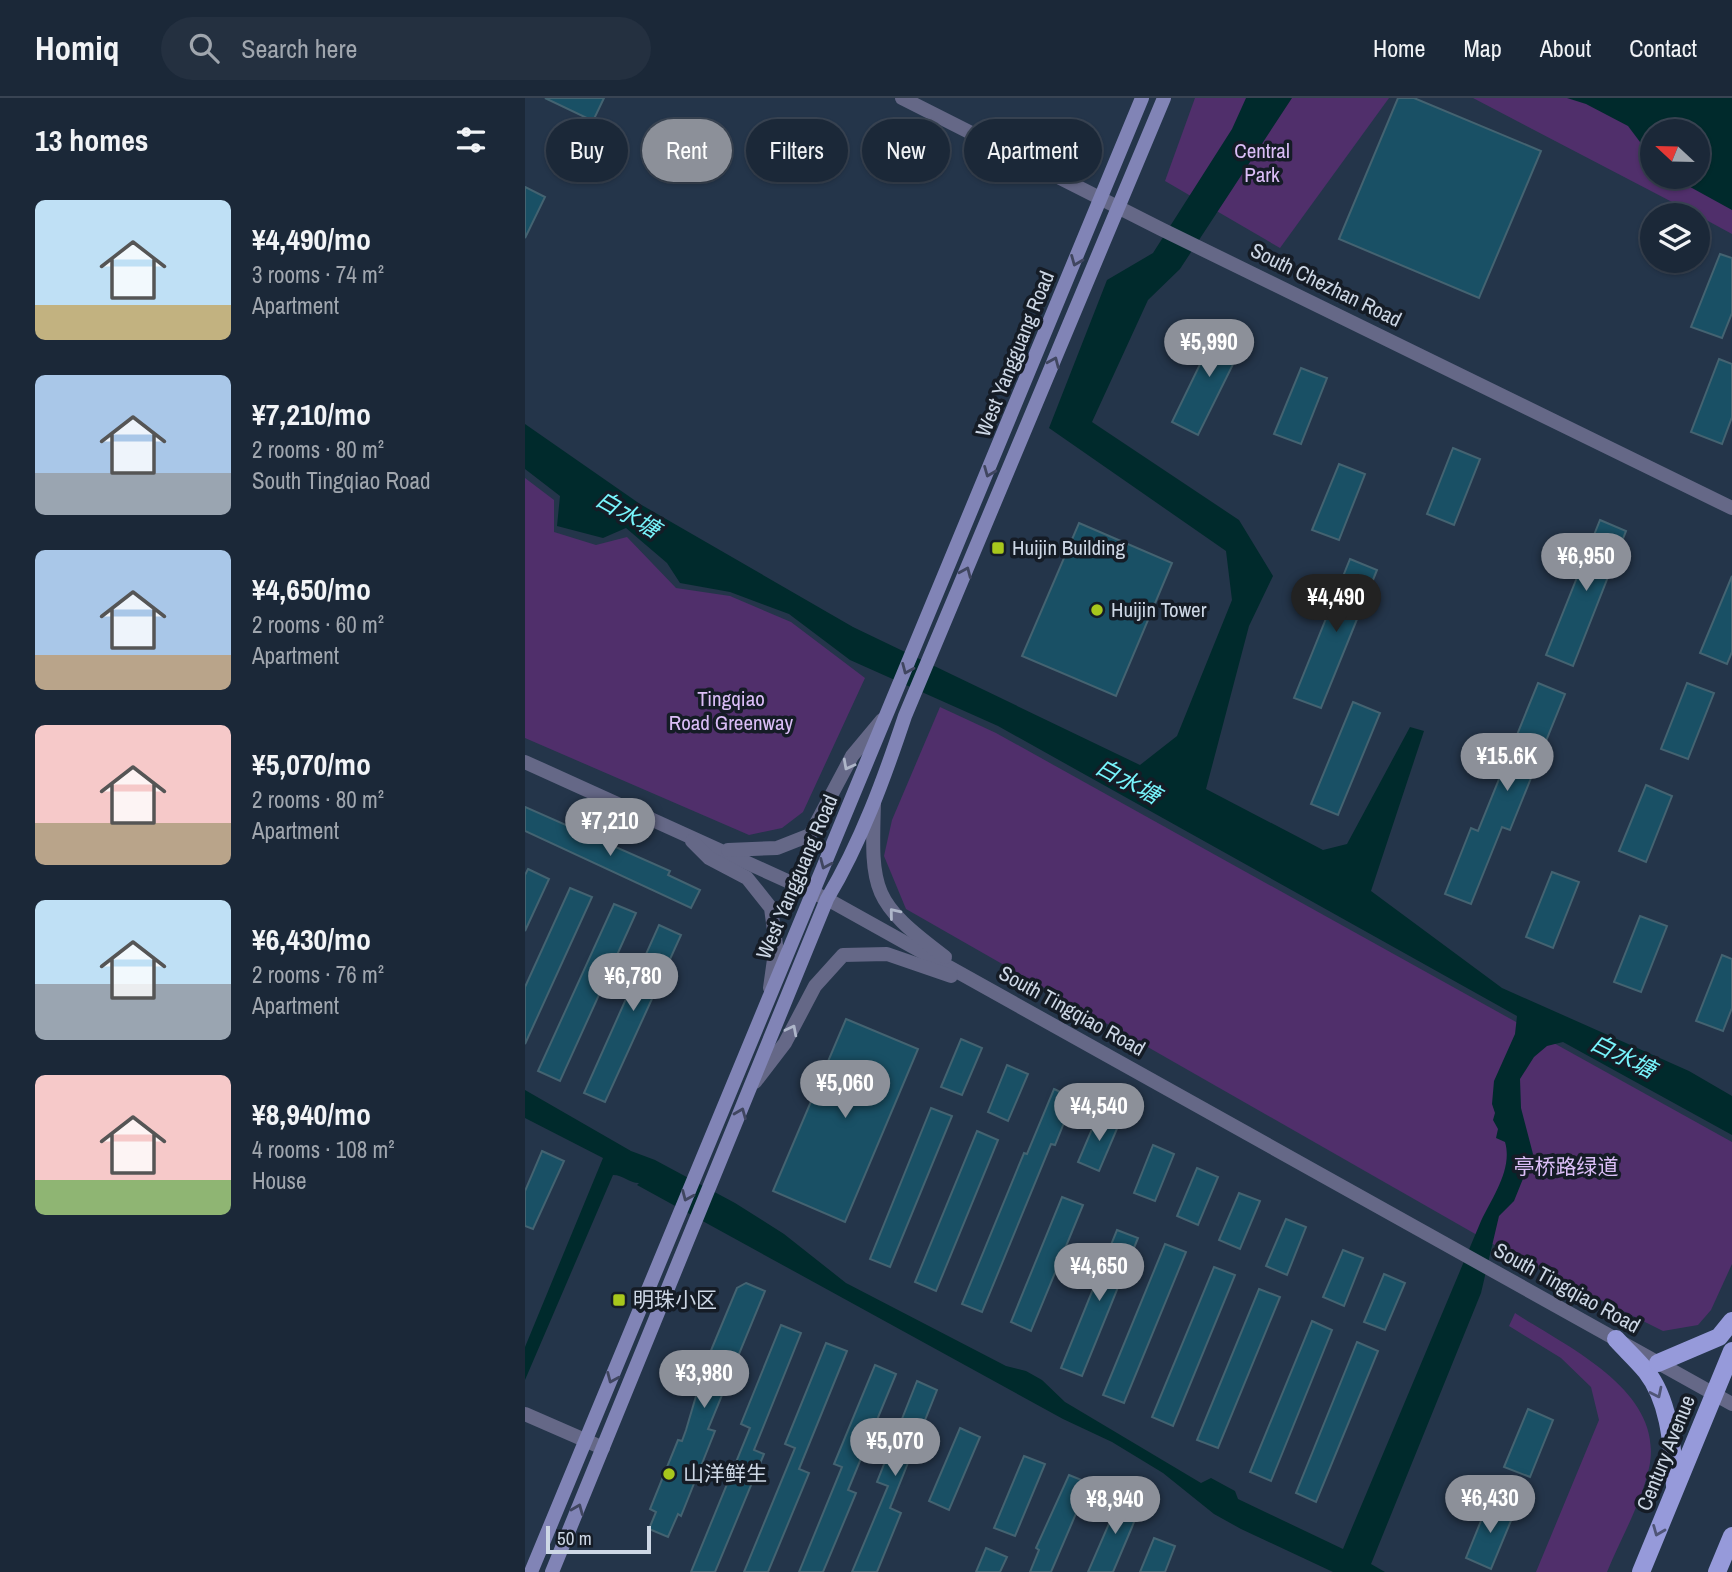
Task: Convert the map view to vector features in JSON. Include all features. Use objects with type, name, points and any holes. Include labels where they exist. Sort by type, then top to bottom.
[{"type":"main road","name":"West Yangguang Road","points":[[552,1572],[752,1086],[890,711],[1142,98]]},
{"type":"main road","name":"West Yangguang Road","points":[[531,1572],[769,997],[820,896],[846,867],[905,716],[1164,98]]},
{"type":"main road","points":[[1658,1363],[1719,1337],[1732,1321]]},
{"type":"main road","points":[[1616,1339],[1647,1373],[1662,1402],[1671,1437],[1675,1489]]},
{"type":"main road","name":"Century Avenue","points":[[1641,1572],[1732,1351]]},
{"type":"main road","points":[[1717,1572],[1732,1536]]},
{"type":"street","name":"South Chezhan Road","points":[[902,98],[1161,229],[1732,508]]},
{"type":"street","points":[[723,850],[777,848],[810,835],[852,756],[890,711]]},
{"type":"street","name":"South Tingqiao Road","points":[[525,762],[820,896],[1732,1404]]},
{"type":"street","points":[[874,801],[872,862],[879,892],[895,917],[985,987]]},
{"type":"street","points":[[683,833],[709,858],[747,878],[771,908],[776,945],[769,997]]},
{"type":"street","points":[[752,1086],[785,1043],[815,986],[843,955],[887,954],[985,987]]},
{"type":"street","points":[[529,1416],[603,1448]]},
{"type":"green space","name":"Central Park","points":[[1195,98],[1389,98],[1280,248],[1165,181]]},
{"type":"green space","points":[[1473,98],[1732,98],[1732,234],[1710,222],[1710,203],[1674,203],[1647,189],[1710,189],[1710,119],[1640,119],[1640,185]]},
{"type":"green space","name":"Tingqiao Road Greenway","points":[[525,478],[554,500],[554,532],[596,545],[627,537],[676,588],[730,596],[791,622],[865,678],[803,812],[782,828],[749,835],[525,738]]},
{"type":"green space","name":"亭桥路绿道","points":[[940,707],[996,733],[1732,1142],[1732,1264],[1711,1310],[1698,1325],[1663,1331],[1519,1259],[906,909],[884,856],[892,820]]},
{"type":"green space","points":[[1515,1313],[1608,1374],[1628,1394],[1643,1416],[1650,1441],[1649,1468],[1636,1508],[1607,1572],[1536,1572],[1599,1420],[1591,1387],[1561,1358],[1509,1326]]},
{"type":"water","name":"白水塘","points":[[1246,98],[1292,98],[1180,269],[1148,300],[1092,422],[1239,520],[1273,576],[1249,626],[1206,789],[1323,850],[1347,844],[1410,727],[1424,731],[1371,891],[1502,988],[1689,1071],[1732,1096],[1732,1135],[1563,1042],[1547,1046],[1534,1057],[1520,1079],[1521,1108],[1533,1154],[1514,1201],[1499,1216],[1481,1293],[1371,1564],[1385,1572],[1333,1572],[1241,1529],[1214,1514],[1163,1473],[1112,1442],[1063,1419],[637,1185],[639,1183],[617,1175],[613,1175],[525,1380],[525,1347],[603,1158],[525,1118],[525,1090],[631,1151],[655,1160],[735,1203],[784,1234],[846,1283],[1006,1366],[1026,1371],[1042,1380],[1065,1402],[1201,1483],[1211,1478],[1235,1491],[1238,1499],[1343,1549],[1481,1221],[1504,1173],[1507,1152],[1505,1142],[1496,1138],[1498,1129],[1493,1120],[1495,1113],[1492,1104],[1494,1081],[1515,1034],[1517,1016],[998,726],[850,660],[789,614],[730,592],[680,583],[667,563],[626,528],[603,538],[557,526],[560,496],[525,469],[525,424],[640,504],[853,627],[1140,765],[1177,736],[1232,600],[1226,551],[1049,428],[1107,280],[1153,253],[1232,129]]},
{"type":"water","points":[[1567,98],[1732,98],[1732,210],[1694,189],[1710,189],[1710,119],[1640,119],[1640,142],[1628,126],[1586,104]]},
{"type":"building","points":[[545,98],[604,98],[594,119]]},
{"type":"building","points":[[1398,98],[1414,98],[1541,151],[1479,298],[1339,239]]},
{"type":"building","points":[[525,187],[545,197],[525,238]]},
{"type":"building","points":[[1720,254],[1732,258],[1732,313],[1722,338],[1691,327]]},
{"type":"building","points":[[1220,323],[1247,336],[1198,435],[1172,422]]},
{"type":"building","points":[[1719,359],[1732,364],[1732,417],[1722,444],[1691,432]]},
{"type":"building","points":[[1301,368],[1327,378],[1301,444],[1274,434]]},
{"type":"building","points":[[1453,448],[1480,459],[1454,525],[1427,514]]},
{"type":"building","points":[[1339,464],[1365,474],[1339,540],[1312,530]]},
{"type":"building","points":[[1600,520],[1626,531],[1573,666],[1546,655]]},
{"type":"building","name":"Huijin Tower","points":[[1079,523],[1172,563],[1116,696],[1022,656]]},
{"type":"building","points":[[1350,559],[1377,570],[1321,708],[1294,698]]},
{"type":"building","points":[[1732,576],[1732,652],[1727,664],[1700,653]]},
{"type":"building","points":[[1538,683],[1565,694],[1510,830],[1502,827],[1471,904],[1445,894],[1471,828],[1478,831]]},
{"type":"building","points":[[1687,683],[1714,693],[1688,759],[1661,749]]},
{"type":"building","points":[[1353,702],[1380,713],[1338,815],[1311,804]]},
{"type":"building","points":[[1646,785],[1672,796],[1646,862],[1619,851]]},
{"type":"building","points":[[525,807],[670,871],[668,875],[700,890],[691,908],[525,831]]},
{"type":"building","points":[[528,869],[549,879],[525,931],[525,875]]},
{"type":"building","points":[[1552,872],[1579,882],[1553,948],[1526,937]]},
{"type":"building","points":[[570,888],[592,897],[525,1044],[525,987]]},
{"type":"building","points":[[614,904],[636,913],[560,1081],[538,1071]]},
{"type":"building","points":[[1640,916],[1667,926],[1641,992],[1614,982]]},
{"type":"building","points":[[659,925],[681,935],[605,1102],[584,1093]]},
{"type":"building","points":[[1722,955],[1732,959],[1732,1008],[1723,1031],[1696,1021]]},
{"type":"building","points":[[846,1019],[918,1049],[845,1222],[773,1191]]},
{"type":"building","points":[[961,1039],[982,1048],[962,1095],[941,1087]]},
{"type":"building","points":[[1007,1065],[1028,1074],[1008,1121],[988,1112]]},
{"type":"building","points":[[1054,1089],[1074,1098],[1055,1145],[1051,1144],[982,1312],[962,1304],[1024,1153],[1027,1154]]},
{"type":"building","points":[[931,1108],[952,1116],[890,1267],[870,1259]]},
{"type":"building","points":[[1098,1115],[1119,1124],[1099,1171],[1078,1162]]},
{"type":"building","points":[[977,1131],[998,1140],[936,1291],[915,1282]]},
{"type":"building","points":[[1153,1145],[1174,1154],[1155,1201],[1134,1193]]},
{"type":"building","points":[[542,1151],[564,1161],[533,1229],[525,1226],[525,1191]]},
{"type":"building","points":[[1197,1168],[1218,1177],[1198,1225],[1177,1216]]},
{"type":"building","points":[[1239,1193],[1260,1201],[1240,1249],[1219,1240]]},
{"type":"building","points":[[1062,1197],[1083,1205],[1031,1331],[1011,1322]]},
{"type":"building","points":[[1286,1219],[1306,1227],[1287,1275],[1266,1266]]},
{"type":"building","points":[[1117,1230],[1138,1238],[1082,1376],[1061,1368]]},
{"type":"building","points":[[1165,1244],[1186,1252],[1124,1403],[1103,1395]]},
{"type":"building","points":[[1343,1250],[1363,1258],[1344,1306],[1323,1297]]},
{"type":"building","points":[[1214,1267],[1235,1275],[1173,1426],[1152,1417]]},
{"type":"building","points":[[1384,1274],[1405,1283],[1385,1330],[1364,1322]]},
{"type":"building","points":[[746,1283],[765,1291],[708,1429],[715,1431],[681,1516],[678,1514],[668,1537],[649,1529],[656,1512],[650,1509],[678,1440],[682,1441],[699,1386],[697,1384],[737,1288]]},
{"type":"building","points":[[1259,1289],[1280,1297],[1218,1448],[1197,1440]]},
{"type":"building","points":[[1312,1321],[1332,1330],[1271,1481],[1250,1472]]},
{"type":"building","points":[[781,1325],[801,1333],[754,1450],[764,1454],[715,1572],[691,1572],[750,1428],[741,1424]]},
{"type":"building","points":[[1357,1342],[1378,1351],[1316,1502],[1296,1493]]},
{"type":"building","points":[[826,1343],[847,1351],[799,1469],[809,1473],[768,1572],[744,1572],[795,1448],[785,1444]]},
{"type":"building","points":[[875,1365],[896,1374],[848,1490],[856,1493],[823,1572],[799,1572],[842,1467],[834,1464]]},
{"type":"building","points":[[917,1381],[937,1390],[890,1508],[901,1513],[877,1572],[852,1572],[888,1486],[877,1482]]},
{"type":"building","points":[[1528,1409],[1553,1420],[1530,1477],[1504,1467]]},
{"type":"building","points":[[960,1428],[980,1437],[949,1510],[929,1501]]},
{"type":"building","points":[[1024,1456],[1045,1464],[1015,1536],[994,1528]]},
{"type":"building","points":[[1069,1475],[1089,1483],[1051,1572],[1030,1572],[1039,1550],[1036,1548]]},
{"type":"building","points":[[1121,1496],[1141,1504],[1113,1572],[1088,1572]]},
{"type":"building","points":[[1489,1501],[1515,1511],[1491,1569],[1466,1558]]},
{"type":"building","points":[[1154,1538],[1175,1546],[1165,1572],[1140,1572]]},
{"type":"building","points":[[986,1548],[1007,1557],[1000,1572],[976,1572]]},
{"type":"place","name":"Huijin Building","points":[[998,548]]},
{"type":"place","name":"Huijin Tower","points":[[1097,610]]},
{"type":"place","name":"明珠小区","points":[[619,1300]]},
{"type":"place","name":"山洋鲜生","points":[[669,1474]]}]
